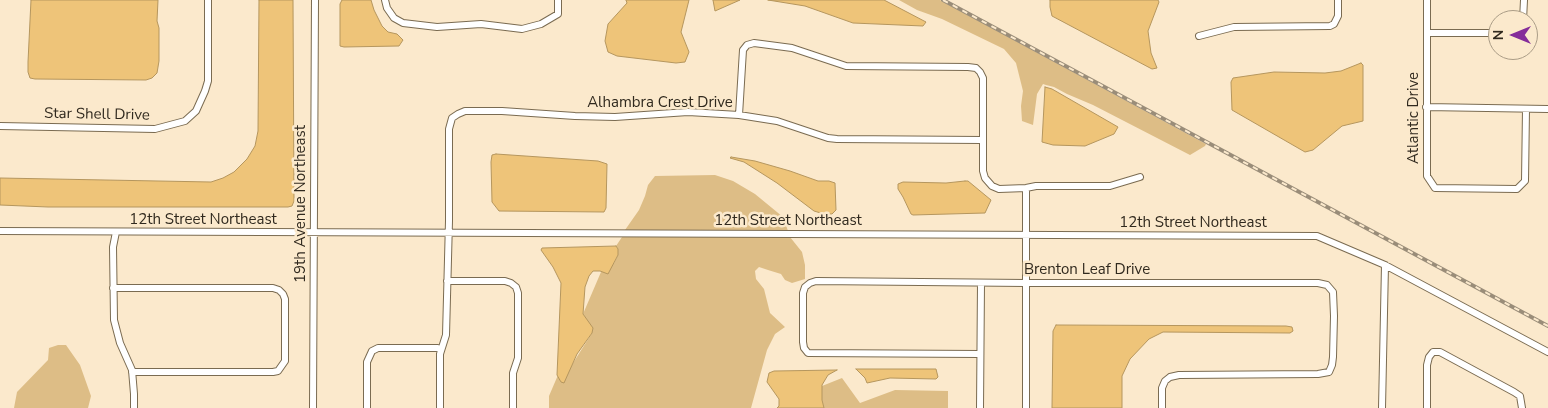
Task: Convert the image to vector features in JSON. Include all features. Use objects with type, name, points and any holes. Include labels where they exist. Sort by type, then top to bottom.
[{"type":"street","name":"Star Shell Drive","points":[[0,126],[155,129],[184,121],[196,111],[208,81],[208,0]]},
{"type":"street","name":"19th Avenue Northeast","points":[[313,408],[315,0]]},
{"type":"street","points":[[386,0],[394,18],[403,23],[437,27],[481,24],[522,29],[541,24],[558,14],[558,0]]},
{"type":"street","points":[[1199,36],[1234,27],[1330,26],[1334,24],[1338,16],[1338,0]]},
{"type":"street","name":"Atlantic Drive","points":[[1427,0],[1427,176],[1435,188],[1516,189],[1525,181],[1526,109]]},
{"type":"street","points":[[1427,32],[1488,33]]},
{"type":"street","points":[[740,115],[743,50],[747,45],[754,43],[768,44],[809,53],[846,66],[976,68],[983,78],[982,140],[984,178],[992,186],[999,188],[1110,186],[1140,177]]},
{"type":"street","points":[[1426,107],[1548,109]]},
{"type":"street","name":"Alhambra Crest Drive","points":[[448,233],[449,129],[452,118],[466,111],[615,117],[680,112],[740,115],[777,121],[836,139],[982,140]]},
{"type":"street","points":[[1026,188],[1026,408]]},
{"type":"street","name":"12th Street Northeast","points":[[0,231],[1317,236],[1384,265],[1548,352]]},
{"type":"street","points":[[116,232],[113,247],[114,320],[120,343],[132,372],[134,408]]},
{"type":"street","points":[[440,408],[441,349],[446,335],[448,233]]},
{"type":"street","points":[[1382,408],[1384,265]]},
{"type":"street","points":[[447,281],[505,280],[516,287],[518,293],[518,358],[513,373],[513,408]]},
{"type":"street","name":"Brenton Leaf Drive","points":[[980,354],[808,353],[804,348],[803,342],[803,293],[805,287],[816,281],[1318,283],[1327,285],[1333,292],[1333,357],[1329,372],[1318,374],[1179,375],[1165,380],[1162,388],[1162,408]]},
{"type":"street","points":[[980,408],[981,283]]},
{"type":"street","points":[[113,288],[273,288],[279,290],[285,299],[285,361],[278,371],[132,372]]},
{"type":"street","points":[[367,408],[367,362],[372,351],[378,348],[441,349]]},
{"type":"street","points":[[1427,408],[1427,365],[1433,352],[1440,352],[1520,396],[1522,408]]},
{"type":"shaded area","points":[[31,0],[158,0],[159,61],[157,73],[152,78],[146,80],[30,78],[28,62]]},
{"type":"shaded area","points":[[259,0],[293,0],[294,201],[292,206],[48,207],[0,205],[0,178],[211,182],[234,172],[247,159],[255,146],[258,131]]},
{"type":"shaded area","points":[[342,0],[371,0],[382,26],[388,32],[397,34],[403,40],[399,46],[340,46],[340,4]]},
{"type":"shaded area","points":[[626,0],[689,0],[681,32],[689,52],[685,62],[676,63],[617,56],[608,52],[605,41],[608,24],[627,3]]},
{"type":"shaded area","points":[[713,0],[740,0],[715,11]]},
{"type":"shaded area","points":[[768,0],[884,0],[926,22],[923,26],[853,23],[805,6]]},
{"type":"shaded area","points":[[899,0],[940,0],[1206,144],[1190,155],[1093,105],[1043,84],[1037,94],[1033,125],[1022,121],[1023,91],[1016,63],[1004,49]]},
{"type":"shaded area","points":[[1050,0],[1158,0],[1159,2],[1148,31],[1151,53],[1157,68],[1152,69],[1052,16]]},
{"type":"shaded area","points":[[1361,63],[1363,65],[1363,121],[1342,126],[1313,150],[1305,152],[1232,110],[1231,82],[1233,78],[1274,72],[1325,73],[1341,71]]},
{"type":"shaded area","points":[[1045,87],[1052,89],[1118,127],[1114,134],[1085,146],[1053,145],[1042,142]]},
{"type":"shaded area","points":[[492,155],[598,161],[607,164],[606,208],[604,212],[499,211],[492,202],[491,162]]},
{"type":"shaded area","points":[[731,157],[755,161],[818,181],[835,183],[836,210],[832,214],[814,211],[777,183],[744,162]]},
{"type":"shaded area","points":[[715,175],[733,181],[755,194],[783,217],[788,231],[625,230],[639,210],[648,185],[655,176]]},
{"type":"shaded area","points":[[968,181],[991,200],[985,213],[913,215],[898,189],[898,184],[903,182],[946,183]]},
{"type":"shaded area","points":[[622,237],[790,237],[802,252],[805,265],[805,279],[792,283],[785,280],[781,274],[759,267],[755,271],[756,279],[764,289],[770,313],[785,327],[775,334],[767,350],[751,408],[549,408],[549,396],[558,375],[561,382],[592,333],[583,314],[601,272],[614,263],[618,255],[616,246]]},
{"type":"shaded area","points":[[616,246],[618,255],[608,274],[593,271],[589,276],[585,287],[583,314],[593,328],[592,333],[577,354],[564,383],[561,382],[557,375],[561,283],[541,250],[542,248]]},
{"type":"shaded area","points":[[1056,325],[1286,326],[1292,327],[1293,331],[1290,333],[1163,332],[1149,339],[1130,359],[1122,376],[1122,408],[1052,408],[1053,331]]},
{"type":"shaded area","points":[[66,345],[80,365],[91,396],[88,408],[14,408],[17,392],[48,360],[49,348]]},
{"type":"shaded area","points":[[856,369],[936,369],[938,377],[936,379],[890,378],[867,383],[865,378]]},
{"type":"shaded area","points":[[837,370],[828,375],[822,385],[824,408],[777,408],[779,406],[779,399],[767,382],[769,373],[774,371]]},
{"type":"shaded area","points":[[842,378],[860,403],[895,390],[948,391],[948,408],[824,408],[822,386]]},
{"type":"railway","points":[[943,0],[1548,326]]}]
